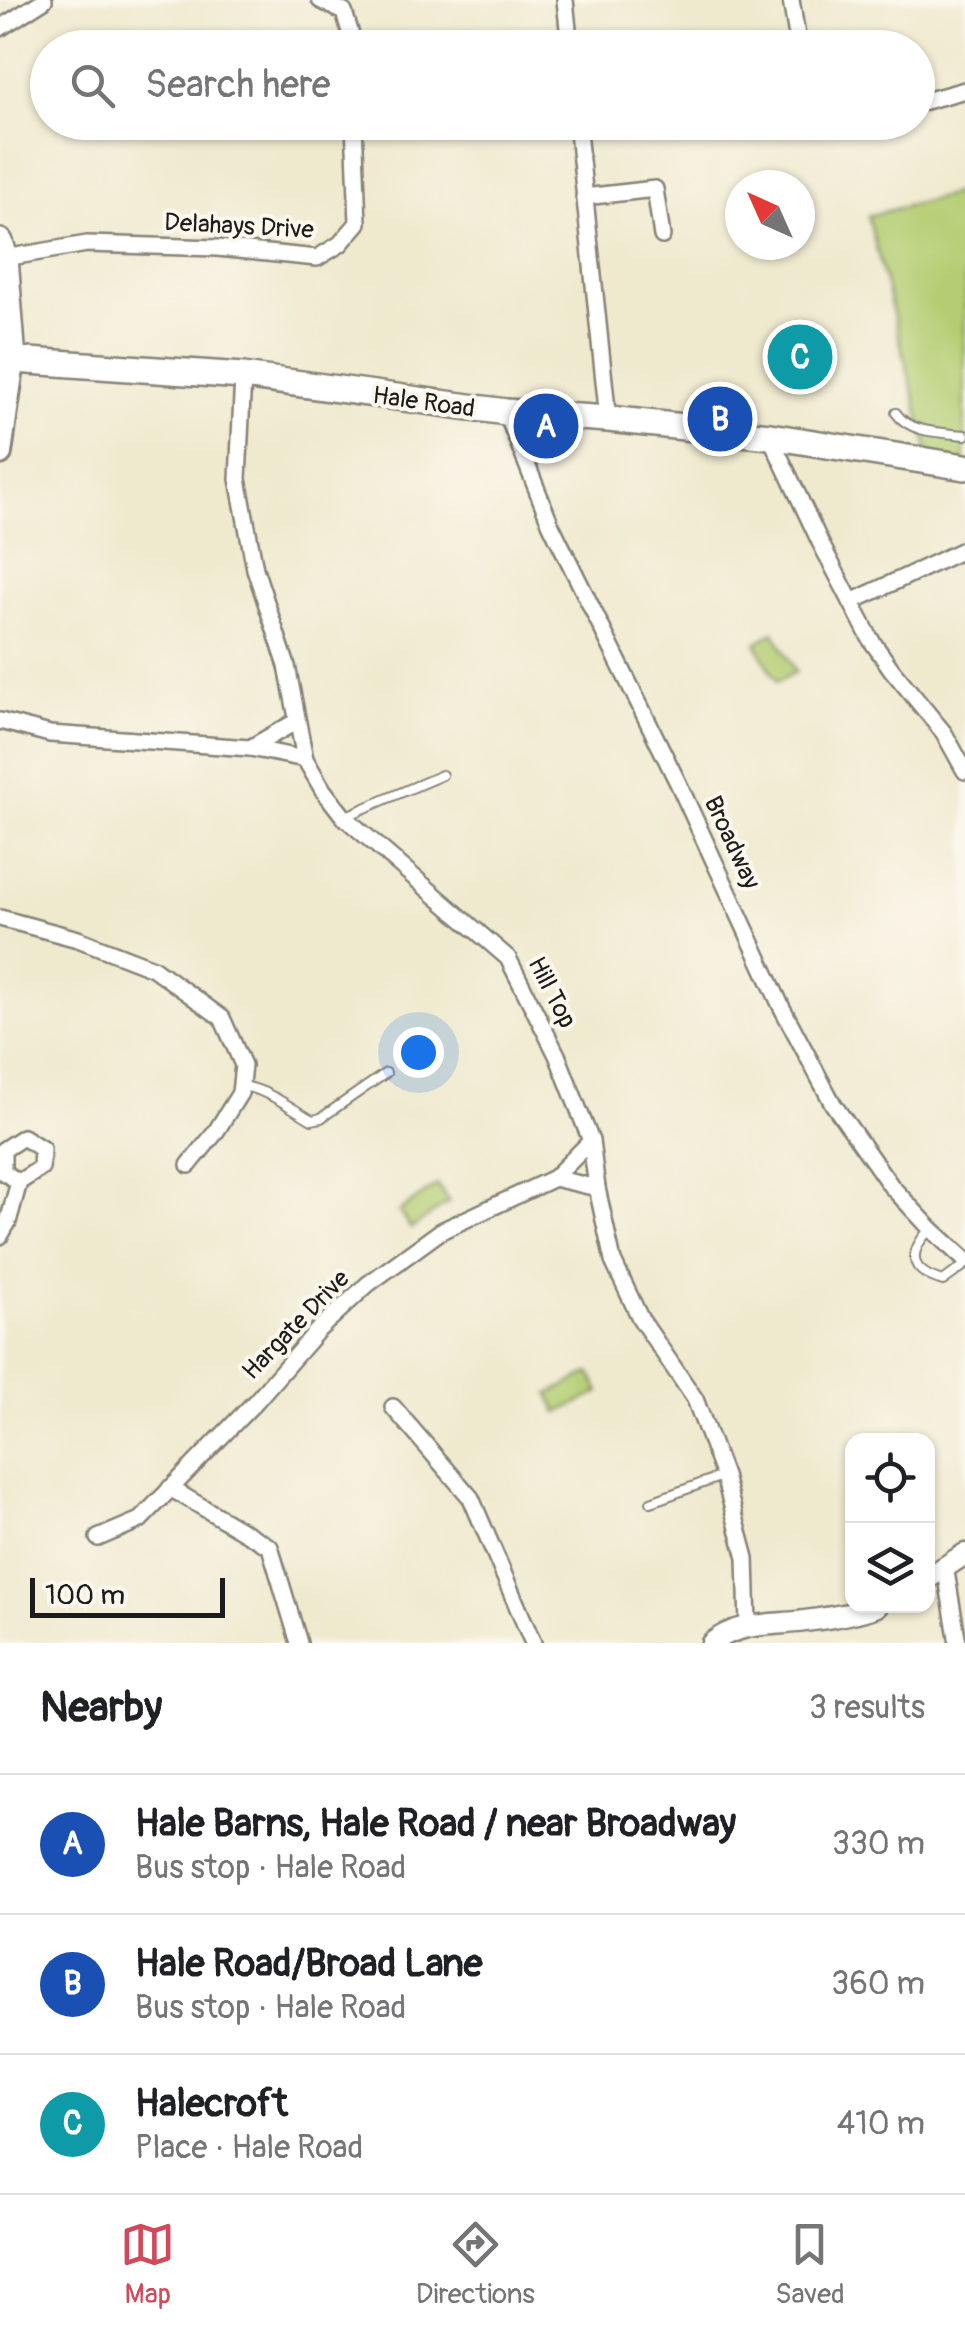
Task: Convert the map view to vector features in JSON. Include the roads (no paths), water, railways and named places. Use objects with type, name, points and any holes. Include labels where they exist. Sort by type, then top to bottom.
[{"type":"main road","points":[[0,452],[7,360],[3,250]]},
{"type":"main road","name":"Hale Road","points":[[7,360],[242,376],[506,412],[770,436],[965,466]]},
{"type":"street","points":[[0,28],[44,0]]},
{"type":"street","points":[[320,0],[344,12],[349,30]]},
{"type":"street","points":[[565,0],[568,30]]},
{"type":"street","points":[[791,0],[796,30]]},
{"type":"street","points":[[935,98],[965,90]]},
{"type":"street","name":"Delahays Drive","points":[[3,250],[87,244],[217,248],[317,258],[340,244],[358,223],[355,140]]},
{"type":"street","points":[[579,140],[608,419]]},
{"type":"street","points":[[584,197],[655,189],[662,236]]},
{"type":"street","name":"Hill Top","points":[[242,376],[238,479],[255,568],[286,666],[305,759],[344,817],[508,958],[557,1055],[591,1141],[613,1261],[640,1318],[695,1399],[724,1476],[746,1558],[748,1626]]},
{"type":"street","name":"Broadway","points":[[506,412],[551,525],[798,1039],[833,1104],[891,1186],[965,1262]]},
{"type":"street","points":[[770,436],[872,640],[944,734],[965,771]]},
{"type":"street","points":[[851,602],[965,549]]},
{"type":"street","points":[[250,748],[297,720]]},
{"type":"street","points":[[0,722],[50,734],[250,748],[305,759]]},
{"type":"street","points":[[0,918],[78,939],[153,968],[222,1018],[243,1065],[240,1093],[190,1166]]},
{"type":"street","name":"Hargate Drive","points":[[98,1538],[140,1520],[256,1401],[317,1331],[368,1284],[441,1231],[554,1178],[591,1141]]},
{"type":"street","points":[[554,1178],[597,1188]]},
{"type":"street","points":[[0,1236],[20,1182]]},
{"type":"street","points":[[393,1407],[472,1498],[533,1643]]},
{"type":"street","points":[[170,1488],[270,1546],[299,1643]]},
{"type":"street","points":[[958,1643],[936,1572],[965,1554]]},
{"type":"street","points":[[712,1643],[727,1632],[748,1626],[805,1622],[850,1613]]},
{"type":"lane","points":[[896,413],[915,428],[965,435]]},
{"type":"lane","points":[[344,817],[442,775]]},
{"type":"lane","points":[[240,1086],[274,1096],[312,1120],[321,1118],[386,1073]]},
{"type":"lane","points":[[931,1228],[915,1247],[920,1267],[943,1281],[965,1262]]},
{"type":"lane","points":[[651,1502],[724,1476]]},
{"type":"place","name":"Halecroft","points":[[800,357]]},
{"type":"place","name":"Hale Road/Broad Lane","points":[[720,419]]},
{"type":"place","name":"Hale Barns, Hale Road / near Broadway","points":[[546,426]]}]
